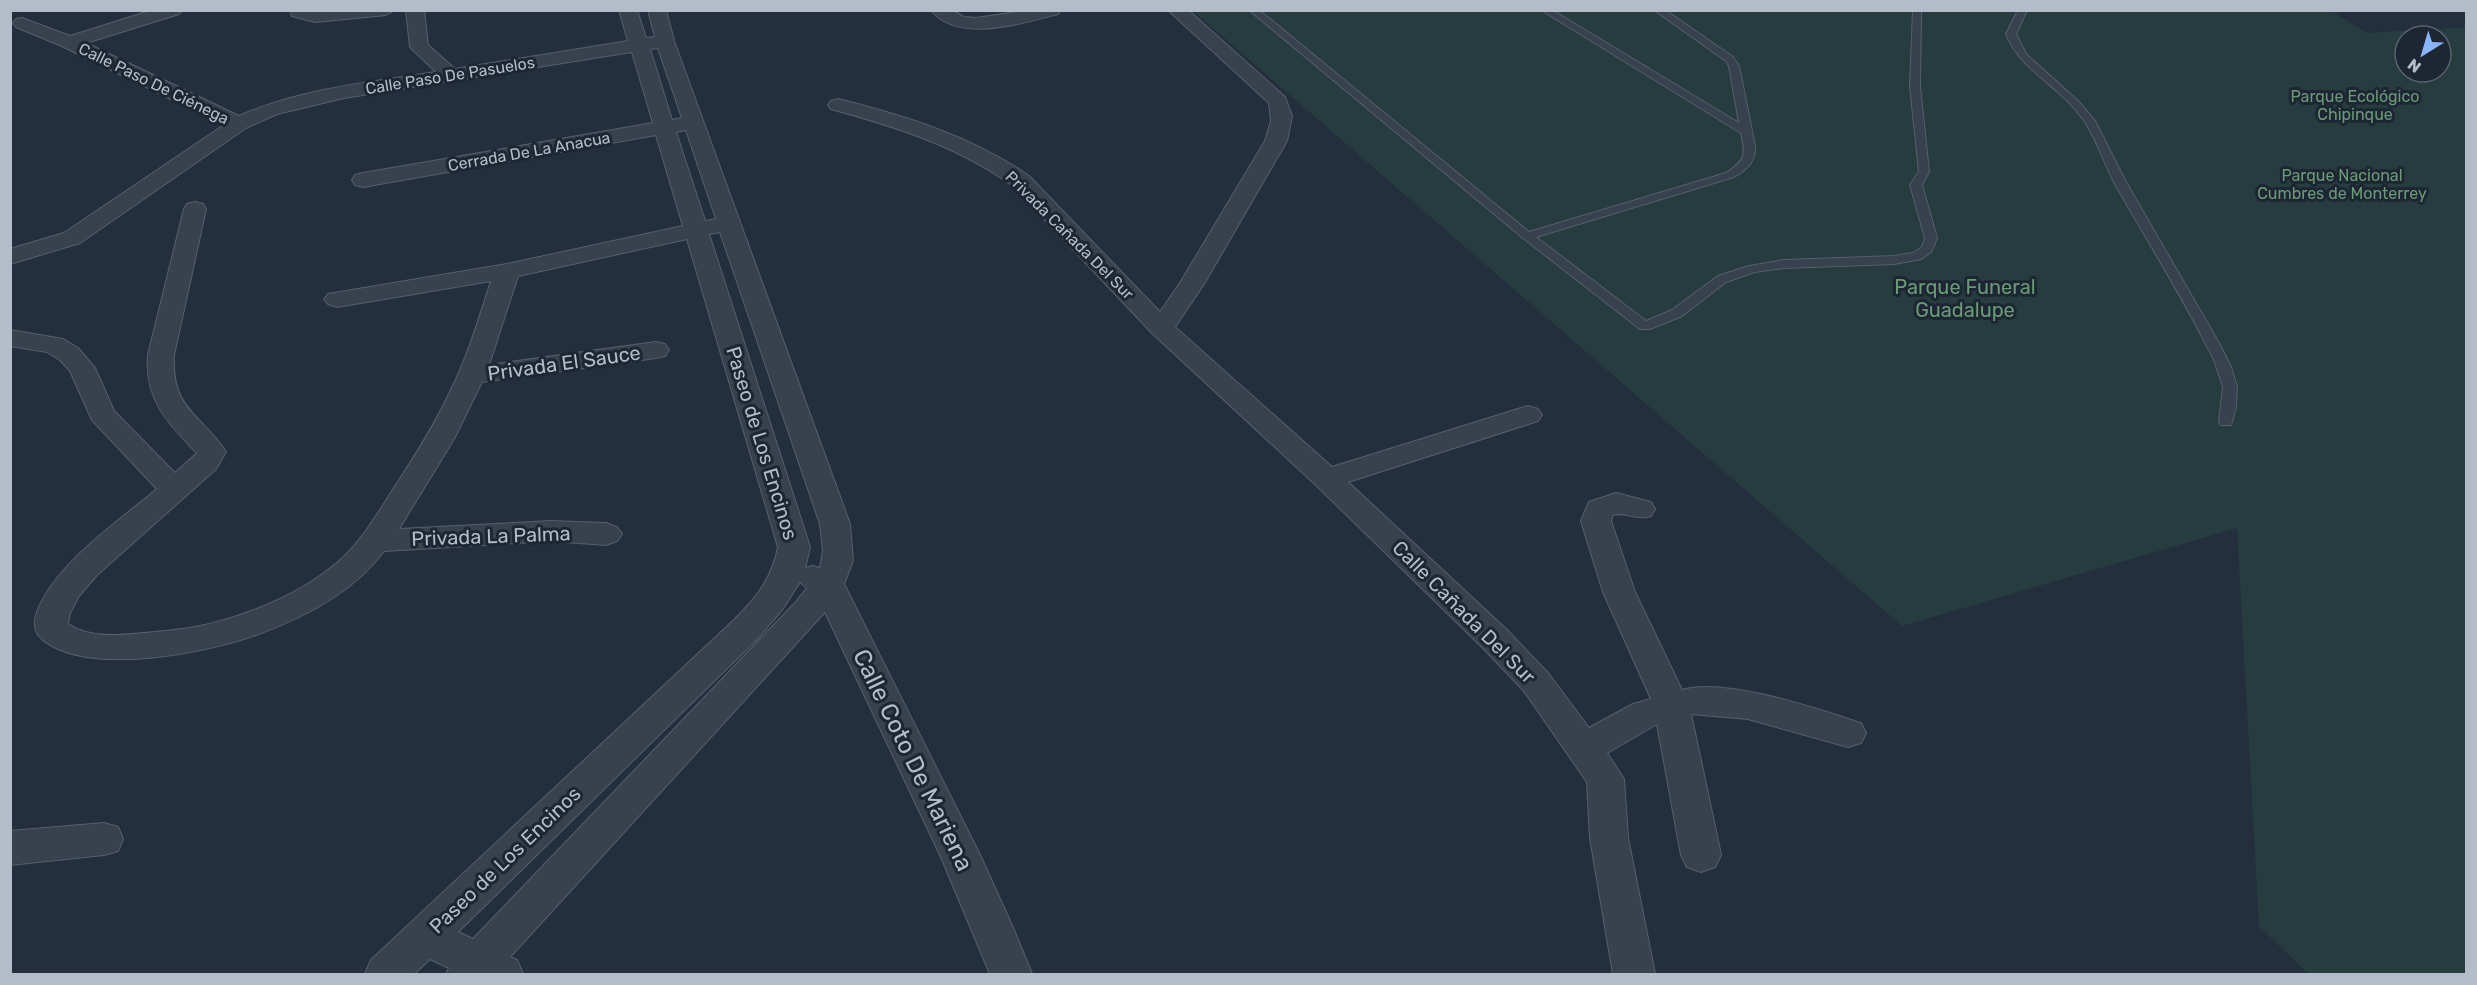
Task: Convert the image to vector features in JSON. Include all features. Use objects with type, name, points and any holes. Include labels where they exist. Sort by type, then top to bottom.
[{"type":"street","points":[[69,42],[173,10]]},
{"type":"street","points":[[298,12],[315,16],[386,10]]},
{"type":"street","points":[[415,10],[419,46],[451,75]]},
{"type":"street","name":"Paseo de Los Encinos","points":[[483,970],[808,610],[828,585],[838,564],[835,524],[714,227],[665,128],[628,10]]},
{"type":"street","name":"Paseo de Los Encinos","points":[[386,975],[770,605],[791,567],[794,548],[714,227],[694,122],[665,41],[657,10]]},
{"type":"street","points":[[940,10],[949,19],[970,24],[1052,10]]},
{"type":"street","points":[[1161,328],[1191,284],[1276,141],[1283,112],[1278,101],[1177,10]]},
{"type":"street","name":"Calle Paso De Ciénega","points":[[22,23],[69,42],[239,124]]},
{"type":"street","name":"Calle Paso De Pasuelos","points":[[10,256],[72,238],[239,124],[270,110],[315,98],[665,41]]},
{"type":"street","name":"Privada Cañada Del Sur","points":[[838,105],[911,124],[969,148],[1000,165],[1021,182],[1161,328]]},
{"type":"street","name":"Cerrada De La Anacua","points":[[363,180],[694,122]]},
{"type":"street","points":[[195,209],[161,355],[160,375],[165,393],[192,432],[212,452],[206,462],[86,567],[66,589],[53,613],[51,629],[63,640],[98,646],[180,643],[250,625],[300,602],[349,571],[376,541],[427,461],[472,375],[507,271]]},
{"type":"street","points":[[337,299],[507,271],[714,227]]},
{"type":"street","name":"Calle Cañada Del Sur","points":[[1161,328],[1327,479],[1501,645],[1536,682],[1605,779],[1608,838],[1634,975]]},
{"type":"street","points":[[10,338],[54,345],[69,354],[82,368],[102,414],[174,489]]},
{"type":"street","name":"Privada El Sauce","points":[[472,375],[656,350]]},
{"type":"street","points":[[1327,479],[1528,415]]},
{"type":"street","points":[[1640,508],[1616,503],[1600,509],[1596,521],[1618,592],[1672,707],[1701,855]]},
{"type":"street","name":"Privada La Palma","points":[[376,541],[551,531],[606,534]]},
{"type":"street","points":[[791,567],[828,585]]},
{"type":"street","name":"Calle Coto De Mariena","points":[[828,585],[961,857],[994,930],[1011,975]]},
{"type":"street","points":[[1584,748],[1646,714],[1693,700],[1748,705],[1848,733]]},
{"type":"street","points":[[10,848],[104,839]]},
{"type":"street","points":[[426,936],[483,970]]},
{"type":"lane","points":[[1253,10],[1527,236],[1645,326],[1677,313],[1722,279],[1753,269],[1784,264],[1894,260],[1917,256],[1927,249],[1931,238],[1916,184],[1924,172],[1915,86],[1917,10]]},
{"type":"lane","points":[[1545,10],[1746,131]]},
{"type":"lane","points":[[1527,236],[1730,175],[1750,160],[1751,151],[1734,66],[1730,59],[1658,10]]},
{"type":"lane","points":[[2023,10],[2014,24],[2011,34],[2013,42],[2020,54],[2072,100],[2089,121],[2219,357],[2229,382],[2230,401],[2226,422]]},
{"type":"green space","name":"Parque Funeral Guadalupe","points":[[2330,10],[2367,33],[2393,31],[2393,84],[2453,84],[2453,28],[2466,27],[2466,974],[2308,974],[2259,926],[2237,528],[1902,626],[1193,11]]},
{"type":"park label","name":"Parque Ecológico Chipinque","points":[[2355,105]]},
{"type":"park label","name":"Parque Nacional Cumbres de Monterrey","points":[[2342,184]]}]
